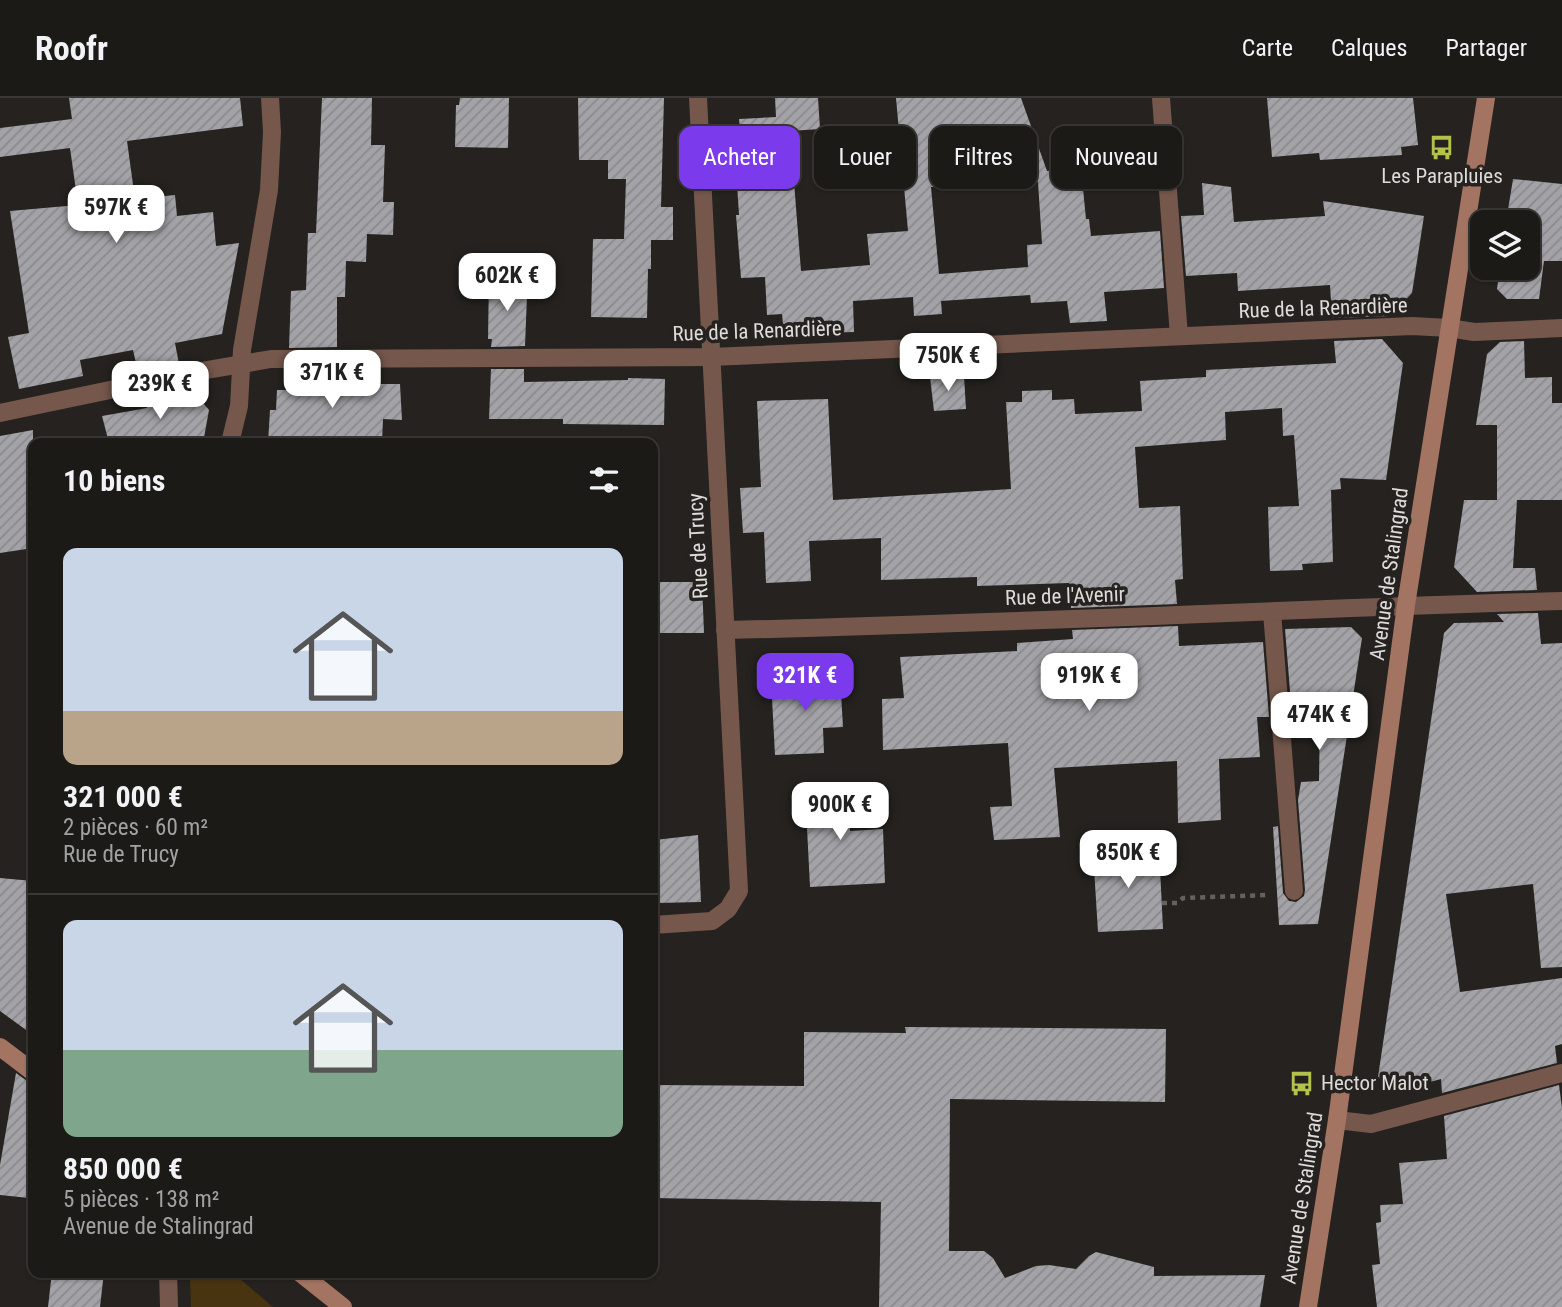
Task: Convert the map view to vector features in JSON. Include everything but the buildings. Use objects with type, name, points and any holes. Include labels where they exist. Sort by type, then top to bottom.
[{"type":"main road","name":"Avenue de Stalingrad","points":[[1308,1307],[1337,1120],[1406,605],[1486,98]]},
{"type":"main road","points":[[0,1047],[28,1068]]},
{"type":"main road","points":[[307,1278],[343,1307]]},
{"type":"street","points":[[231,438],[239,406],[240,364],[269,190],[272,132],[270,98]]},
{"type":"street","name":"Rue de Trucy","points":[[658,925],[712,921],[728,909],[739,891],[698,98]]},
{"type":"street","points":[[1161,98],[1179,336]]},
{"type":"street","name":"Rue de la Renardière","points":[[0,413],[271,359],[711,357],[1412,326],[1474,332],[1562,328]]},
{"type":"street","name":"Rue de l'Avenir","points":[[726,629],[1562,601]]},
{"type":"street","points":[[1272,612],[1286,893]]},
{"type":"street","points":[[1337,1120],[1371,1124],[1562,1073]]},
{"type":"street","points":[[169,1278],[169,1307]]},
{"type":"path","points":[[1162,903],[1177,903],[1183,898],[1286,893]]},
{"type":"shaded area","points":[[190,1278],[239,1278],[273,1307],[191,1307]]},
{"type":"place","name":"Les Parapluies","points":[[1442,147]]},
{"type":"place","name":"Hector Malot","points":[[1301,1083]]}]
